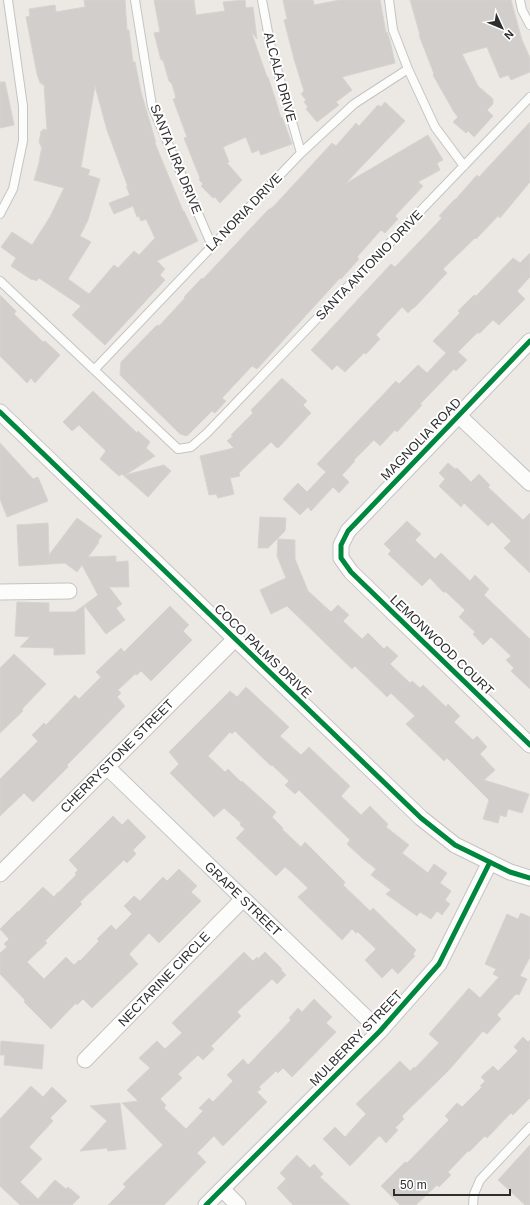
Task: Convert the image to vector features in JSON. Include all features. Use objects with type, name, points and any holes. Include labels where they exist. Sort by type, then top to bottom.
[{"type":"street","name":"MAGNOLIA ROAD","points":[[341,558],[341,545],[348,531],[530,340]]},
{"type":"street","name":"COCO PALMS DRIVE","points":[[0,412],[421,818],[455,845],[510,872],[530,878]]},
{"type":"street","points":[[458,415],[530,483]]},
{"type":"street","name":"LEMONWOOD COURT","points":[[341,558],[351,572],[530,745]]},
{"type":"street","points":[[0,592],[69,591]]},
{"type":"street","name":"CHERRYSTONE STREET","points":[[0,874],[235,639]]},
{"type":"street","name":"GRAPE STREET","points":[[107,767],[380,1031]]},
{"type":"street","name":"MULBERRY STREET","points":[[206,1205],[380,1031],[439,964],[490,862]]},
{"type":"street","name":"NECTARINE CIRCLE","points":[[85,1060],[243,899]]},
{"type":"street","points":[[222,1189],[238,1205]]},
{"type":"lane","points":[[0,214],[13,189],[23,141],[23,106],[8,0]]},
{"type":"lane","name":"SANTA LIRA DRIVE","points":[[135,0],[152,106],[212,246]]},
{"type":"lane","name":"ALCALA DRIVE","points":[[262,0],[270,48],[301,153]]},
{"type":"lane","points":[[389,0],[394,30],[408,70],[435,127],[464,166]]},
{"type":"lane","points":[[520,0],[522,10],[530,25]]},
{"type":"lane","name":"LA NORIA DRIVE","points":[[94,370],[301,153],[354,104],[408,70]]},
{"type":"lane","name":"SANTA ANTONIO DRIVE","points":[[94,370],[178,449],[190,447],[207,432],[530,97]]},
{"type":"lane","points":[[0,281],[94,370]]},
{"type":"lane","points":[[473,1205],[474,1194],[480,1180],[530,1127]]},
{"type":"building","points":[[84,0],[125,0],[127,30],[129,30],[133,62],[135,62],[141,92],[156,143],[154,141],[183,211],[198,241],[157,261],[165,269],[160,275],[165,280],[105,345],[72,315],[81,306],[39,278],[36,281],[33,279],[32,280],[11,266],[16,258],[1,247],[12,232],[32,245],[50,217],[64,188],[34,180],[42,146],[40,146],[41,144],[39,143],[41,131],[43,131],[43,129],[47,130],[44,84],[42,85],[42,83],[40,83],[37,74],[26,17],[30,16],[29,9],[55,5],[56,12],[85,7]],"holes":[[[95,86],[107,130],[130,195],[109,203],[114,214],[133,206],[137,217],[139,216],[141,221],[146,219],[155,238],[139,255],[134,251],[118,268],[114,265],[89,294],[68,279],[91,242],[80,236],[88,220],[100,179],[88,175],[90,170],[81,167]]]},
{"type":"building","points":[[154,0],[194,0],[196,15],[225,11],[223,2],[245,0],[246,8],[253,7],[257,39],[251,31],[281,118],[282,117],[292,144],[261,155],[259,150],[252,153],[246,137],[223,147],[229,162],[227,163],[242,180],[220,203],[201,186],[203,184],[199,180],[200,178],[184,138],[187,137],[173,99],[176,98],[172,84],[169,81],[163,60],[161,60],[154,33],[160,32]]},
{"type":"building","points":[[283,0],[313,0],[314,5],[340,0],[380,0],[386,33],[387,32],[390,41],[395,63],[342,77],[352,90],[336,102],[339,105],[317,122],[306,109],[308,107],[304,102],[306,100],[301,94],[304,91],[284,20],[287,19]]},
{"type":"building","points":[[410,0],[511,0],[522,40],[530,58],[530,72],[511,80],[508,75],[500,78],[487,47],[462,54],[478,86],[493,99],[493,104],[487,110],[493,116],[474,137],[468,131],[466,133],[453,122],[458,117],[433,75],[434,74],[419,35]]},
{"type":"building","points":[[0,82],[5,82],[14,125],[0,128]]},
{"type":"building","points":[[385,102],[405,121],[345,184],[428,135],[443,160],[437,163],[440,170],[418,182],[423,186],[395,216],[398,219],[385,233],[381,230],[357,257],[359,259],[257,369],[252,366],[222,398],[226,401],[215,413],[212,411],[187,436],[180,434],[120,375],[121,362],[157,325],[159,326],[185,298],[184,297],[268,210],[273,207],[332,143],[336,146],[356,123],[359,126],[378,105],[381,107]]},
{"type":"building","points":[[530,122],[530,182],[500,218],[498,216],[476,239],[475,238],[443,269],[447,273],[414,308],[408,313],[402,307],[376,335],[380,339],[366,354],[364,353],[345,372],[337,365],[332,370],[311,350],[391,264],[395,267],[442,218],[439,216],[477,175],[479,177]]},
{"type":"building","points":[[530,253],[530,277],[517,291],[525,299],[499,325],[493,320],[480,333],[477,333],[458,352],[467,360],[456,371],[454,369],[420,404],[422,405],[397,432],[395,430],[380,446],[374,440],[354,460],[355,461],[342,475],[349,482],[339,493],[333,487],[311,511],[308,507],[300,515],[283,499],[298,483],[307,492],[326,472],[317,464],[396,381],[399,384],[418,365],[427,373],[446,353],[433,341],[460,313],[458,311],[474,295],[476,296],[513,258],[520,263]]},
{"type":"building","points":[[0,295],[16,311],[14,314],[43,342],[45,341],[60,355],[35,383],[31,378],[27,383],[0,356]]},
{"type":"building","points":[[282,378],[307,401],[303,405],[311,413],[279,447],[277,448],[271,442],[239,473],[240,476],[230,478],[234,494],[218,498],[216,494],[209,495],[200,456],[234,448],[227,441],[233,436],[231,435],[253,413],[251,410]]},
{"type":"building","points":[[93,391],[137,433],[138,431],[150,442],[146,448],[155,456],[125,475],[164,465],[171,471],[148,497],[122,474],[119,476],[100,459],[106,451],[79,425],[72,431],[63,422]]},
{"type":"building","points":[[0,443],[33,479],[38,477],[48,501],[7,517],[0,499]]},
{"type":"building","points":[[448,463],[455,469],[457,468],[471,482],[479,474],[490,485],[488,487],[523,520],[530,513],[530,573],[504,548],[511,541],[492,522],[488,526],[464,503],[461,507],[439,486],[445,479],[439,473]]},
{"type":"building","points":[[260,517],[286,518],[285,531],[268,548],[258,548]]},
{"type":"building","points":[[77,518],[102,536],[88,557],[116,556],[116,562],[128,561],[129,587],[109,587],[122,604],[116,608],[125,620],[106,634],[84,605],[98,595],[82,565],[77,572],[65,563],[19,566],[17,525],[48,523],[49,555]]},
{"type":"building","points":[[407,521],[421,534],[415,540],[435,559],[441,553],[470,581],[475,575],[489,589],[484,595],[530,639],[530,689],[511,671],[514,668],[506,660],[511,656],[491,637],[483,645],[473,634],[475,632],[459,617],[465,610],[446,592],[443,592],[430,578],[422,586],[388,554],[391,551],[384,544]]},
{"type":"building","points":[[278,539],[295,540],[295,559],[308,591],[331,612],[338,605],[349,615],[343,621],[362,639],[368,633],[384,649],[387,646],[398,656],[390,664],[410,683],[412,681],[420,688],[423,685],[446,707],[448,704],[460,716],[454,722],[473,740],[477,736],[487,747],[480,754],[495,770],[484,780],[529,794],[522,813],[508,809],[506,817],[500,815],[498,823],[483,819],[489,800],[447,758],[444,761],[406,724],[415,716],[391,693],[387,697],[355,666],[352,669],[287,606],[271,614],[260,590],[286,578],[277,556]]},
{"type":"building","points":[[17,602],[49,603],[49,612],[75,612],[84,605],[85,654],[54,655],[54,648],[20,647],[30,637],[15,636]]},
{"type":"building","points":[[170,606],[189,625],[183,631],[192,640],[151,681],[141,671],[137,675],[135,674],[118,690],[121,693],[117,697],[125,706],[67,765],[68,767],[33,802],[24,793],[0,816],[0,779],[38,741],[32,735],[44,723],[46,725],[75,695],[79,699],[101,677],[96,672],[121,648],[124,652]]},
{"type":"building","points":[[14,654],[46,684],[22,709],[23,711],[0,733],[0,668]]},
{"type":"building","points":[[246,687],[289,727],[280,736],[301,755],[309,747],[350,786],[341,796],[361,815],[370,806],[388,824],[386,827],[409,845],[402,853],[428,873],[434,864],[447,873],[440,883],[451,891],[445,900],[450,904],[442,915],[437,911],[431,919],[420,912],[417,916],[386,894],[391,890],[371,875],[376,869],[347,844],[350,840],[299,790],[295,794],[285,785],[289,781],[272,765],[271,766],[235,731],[232,734],[230,732],[208,756],[225,772],[228,769],[276,812],[272,817],[283,828],[282,829],[301,847],[305,842],[345,882],[343,885],[370,911],[373,908],[416,950],[413,954],[415,956],[398,974],[392,968],[382,978],[365,960],[376,949],[358,932],[356,933],[352,929],[342,940],[298,897],[308,888],[285,867],[276,876],[236,838],[245,829],[240,825],[241,823],[224,808],[214,817],[170,773],[179,764],[169,752],[230,691],[237,697]]},
{"type":"building","points":[[113,816],[122,825],[128,819],[146,837],[133,850],[136,854],[127,863],[124,860],[80,902],[82,904],[45,941],[47,943],[27,962],[44,979],[66,957],[74,965],[79,960],[80,961],[99,941],[97,939],[111,925],[116,930],[132,914],[124,906],[134,896],[140,901],[163,877],[167,881],[179,869],[197,886],[191,892],[201,901],[159,943],[149,933],[129,954],[138,964],[92,1008],[83,999],[77,1005],[76,1003],[51,1029],[24,1002],[25,1000],[0,974],[0,953],[7,947],[4,944],[9,939],[0,929],[43,887],[54,897],[76,875],[75,873],[78,870],[69,860]]},
{"type":"building","points":[[521,913],[530,917],[530,957],[520,976],[527,979],[519,995],[516,994],[497,1015],[501,1019],[487,1034],[483,1031],[449,1070],[402,1116],[404,1119],[395,1128],[398,1130],[386,1143],[380,1136],[378,1137],[350,1166],[323,1139],[335,1127],[345,1137],[366,1114],[356,1104],[400,1061],[410,1071],[414,1067],[415,1068],[439,1043],[429,1034],[469,988],[480,998],[499,977],[493,974],[496,969],[485,964],[507,914],[518,919]]},
{"type":"building","points":[[244,952],[253,961],[257,957],[258,959],[265,952],[286,975],[277,984],[272,979],[237,1012],[241,1016],[211,1046],[214,1049],[203,1060],[198,1055],[178,1074],[182,1078],[160,1099],[166,1105],[164,1108],[186,1129],[203,1111],[199,1108],[209,1098],[213,1102],[233,1081],[227,1075],[243,1059],[248,1065],[291,1020],[289,1018],[298,1008],[302,1012],[314,999],[332,1017],[326,1023],[336,1032],[292,1077],[283,1068],[278,1073],[276,1071],[259,1087],[261,1089],[257,1092],[267,1102],[223,1146],[214,1136],[197,1153],[206,1162],[164,1205],[108,1205],[126,1187],[123,1184],[163,1145],[122,1103],[138,1101],[127,1090],[150,1068],[139,1058],[157,1041],[165,1049],[182,1033],[172,1023]]},
{"type":"building","points":[[523,1037],[528,1042],[530,1040],[530,1098],[513,1115],[511,1113],[487,1138],[485,1136],[469,1152],[468,1151],[448,1172],[451,1175],[439,1187],[437,1185],[416,1205],[400,1205],[381,1186],[405,1162],[407,1163],[449,1120],[445,1116],[457,1103],[462,1107],[482,1087],[480,1086],[485,1081],[481,1077],[493,1066],[498,1071],[518,1051],[514,1047]]},
{"type":"building","points":[[1,1041],[44,1045],[42,1069],[4,1065],[5,1055],[0,1055]]},
{"type":"building","points":[[31,1086],[43,1097],[52,1087],[67,1101],[50,1118],[53,1121],[29,1147],[42,1159],[20,1182],[38,1199],[55,1180],[66,1189],[68,1187],[80,1197],[72,1205],[20,1205],[0,1186],[0,1119]]},
{"type":"building","points":[[120,1103],[126,1149],[108,1151],[107,1148],[80,1151],[107,1121],[90,1106]]},
{"type":"building","points":[[530,1145],[530,1205],[525,1205],[498,1180]]},
{"type":"building","points":[[297,1155],[310,1168],[314,1164],[323,1174],[320,1177],[350,1205],[293,1205],[277,1188],[286,1179],[280,1173]]},
{"type":"cycle path","points":[[530,341],[348,531],[341,545],[341,558],[351,572],[530,745]]},
{"type":"cycle path","points":[[0,412],[421,818],[455,845],[510,872],[530,878]]},
{"type":"cycle path","points":[[206,1205],[380,1031],[439,964],[490,862]]}]
